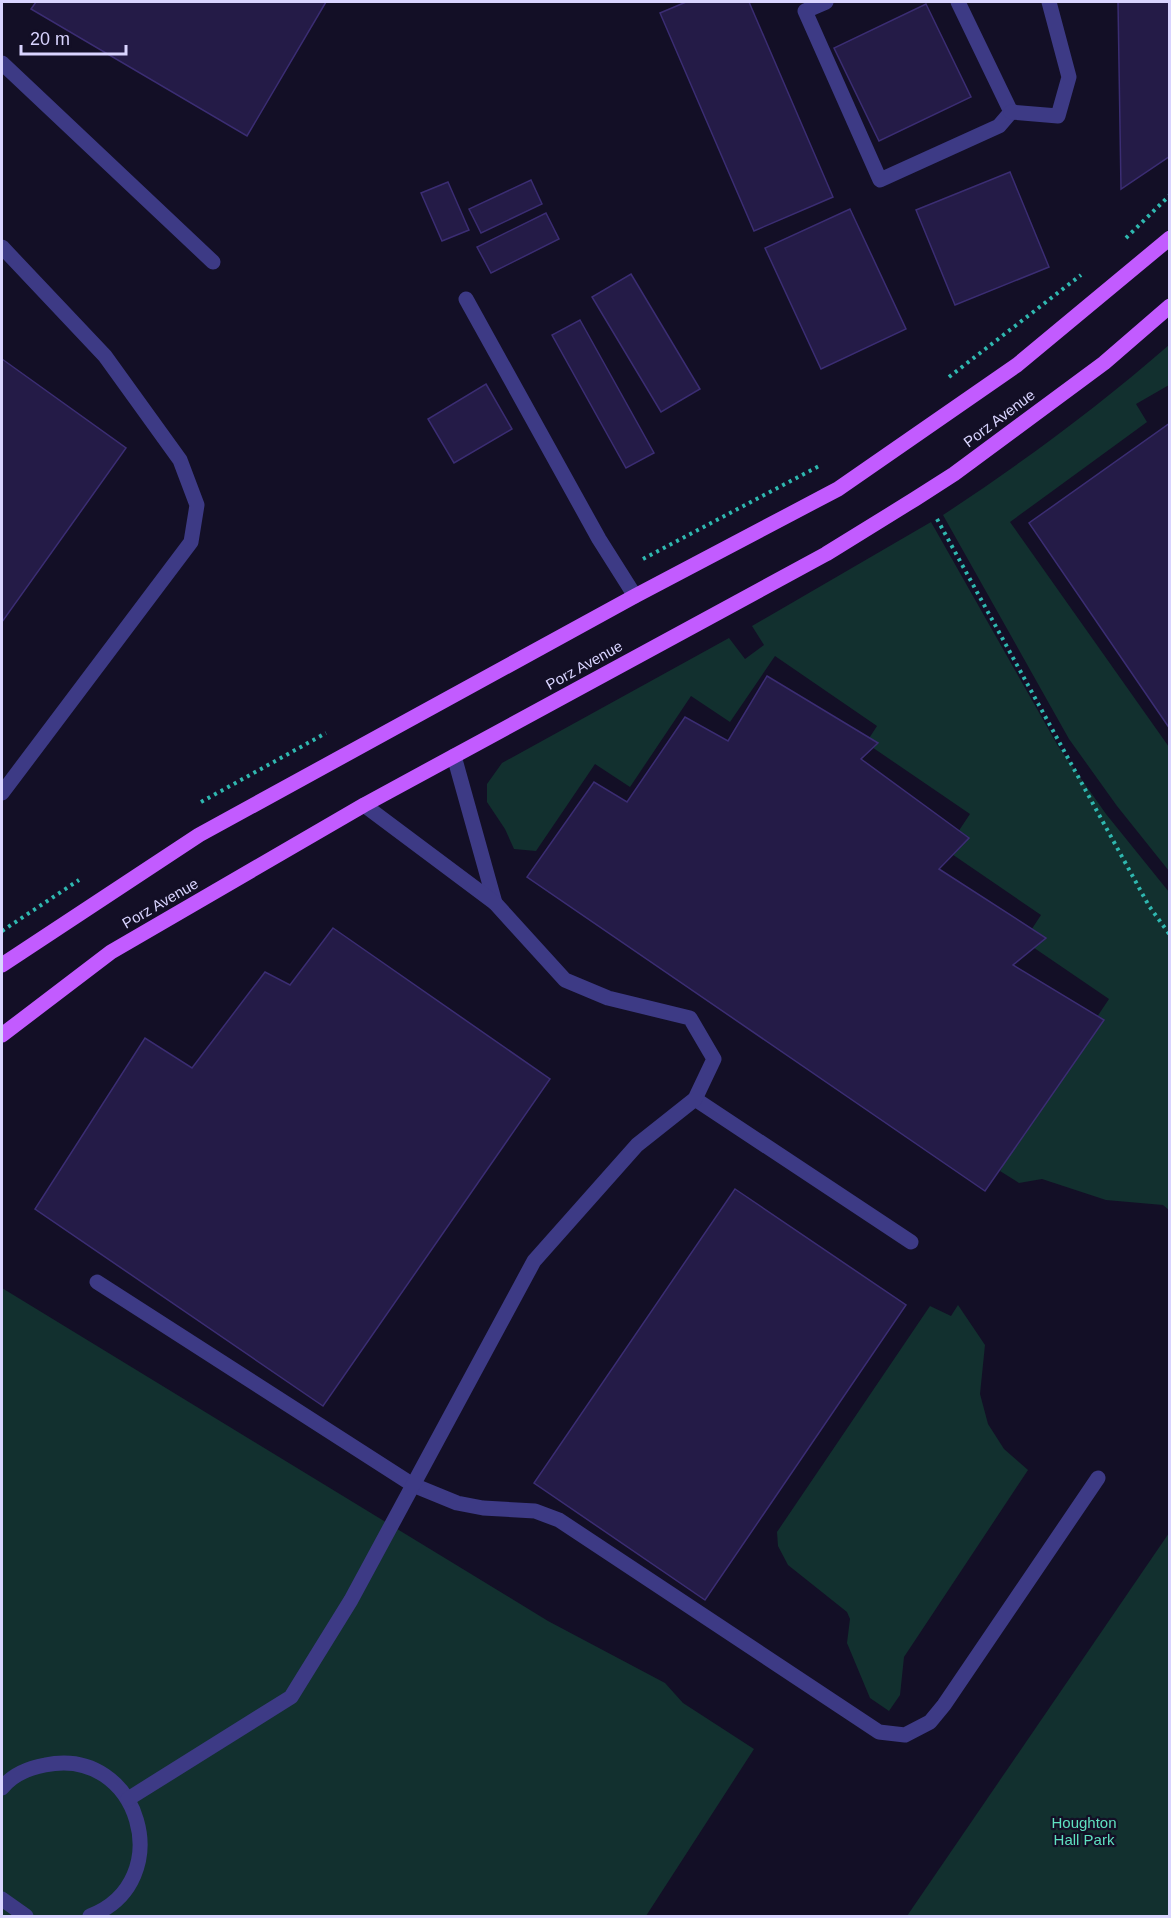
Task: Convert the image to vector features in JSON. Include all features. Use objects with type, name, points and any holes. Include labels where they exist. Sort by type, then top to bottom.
[{"type":"main road","name":"Porz Avenue","points":[[2,965],[199,835],[635,596],[838,489],[1017,366],[1170,238]]},
{"type":"main road","name":"Porz Avenue","points":[[2,1035],[111,952],[364,805],[826,554],[915,499],[954,474],[1104,363],[1170,306]]},
{"type":"street","points":[[826,2],[805,11],[880,180],[999,126],[1011,112]]},
{"type":"street","points":[[958,2],[1011,112]]},
{"type":"street","points":[[1011,112],[1058,116],[1069,77],[1049,2]]},
{"type":"street","points":[[2,63],[213,262]]},
{"type":"street","points":[[2,247],[105,356],[180,460],[196,506],[191,542],[2,793]]},
{"type":"street","points":[[466,299],[599,539],[635,596]]},
{"type":"street","points":[[454,756],[495,903]]},
{"type":"street","points":[[128,1799],[291,1696],[351,1600],[534,1261],[637,1145],[695,1099],[714,1059],[690,1018],[609,998],[565,980],[495,903],[364,805]]},
{"type":"street","points":[[695,1099],[911,1242]]},
{"type":"street","points":[[97,1282],[413,1485],[457,1503],[483,1508],[535,1511],[559,1520],[879,1732],[905,1735],[930,1722],[944,1705],[1098,1478]]},
{"type":"street","points":[[2,1788],[6,1782],[30,1768],[57,1762],[85,1766],[110,1779],[128,1799],[139,1824],[140,1849],[134,1875],[120,1897],[100,1913],[90,1917]]},
{"type":"street","points":[[2,1899],[25,1916]]},
{"type":"path","points":[[937,519],[1149,906],[1170,935]]},
{"type":"green space","points":[[1169,345],[1169,385],[1136,404],[1147,422],[1010,522],[1169,747],[1169,871],[1117,806],[1069,739],[943,515],[1059,434]]},
{"type":"green space","points":[[931,522],[1058,746],[1106,814],[1169,892],[1169,1210],[1163,1205],[1106,1200],[1042,1179],[1019,1183],[1000,1171],[1002,1168],[998,1165],[1109,999],[1024,941],[1041,915],[946,850],[970,814],[866,743],[877,726],[775,656],[730,722],[691,696],[630,787],[595,764],[536,851],[514,849],[505,829],[487,802],[487,784],[502,763],[729,638],[745,659],[764,645],[752,626]]},
{"type":"green space","points":[[2,1288],[548,1621],[665,1683],[683,1703],[754,1749],[646,1916],[2,1916]]},
{"type":"green space","points":[[958,1305],[985,1345],[980,1394],[988,1424],[1004,1449],[1028,1470],[904,1657],[900,1695],[889,1711],[870,1698],[847,1643],[850,1619],[847,1612],[788,1565],[778,1546],[777,1532],[930,1306],[951,1316]]},
{"type":"green space","name":"Houghton Hall Park","points":[[1169,1533],[1169,1916],[907,1916]]},
{"type":"building","points":[[36,2],[326,2],[247,136],[31,9]]},
{"type":"building","points":[[686,2],[749,2],[833,197],[754,231],[660,13]]},
{"type":"building","points":[[1118,2],[1170,2],[1170,156],[1121,189]]},
{"type":"building","points":[[926,4],[971,97],[879,141],[834,48]]},
{"type":"building","points":[[1010,172],[1049,267],[955,305],[916,210]]},
{"type":"building","points":[[531,180],[542,204],[481,233],[469,209]]},
{"type":"building","points":[[448,182],[469,230],[442,241],[421,193]]},
{"type":"building","points":[[850,209],[906,329],[821,369],[765,248]]},
{"type":"building","points":[[546,213],[559,239],[491,273],[477,247]]},
{"type":"building","points":[[631,274],[700,389],[661,412],[592,297]]},
{"type":"building","points":[[580,320],[654,453],[626,468],[552,335]]},
{"type":"building","points":[[2,359],[126,448],[2,622]]},
{"type":"building","points":[[486,384],[512,429],[454,463],[428,419]]},
{"type":"building","points":[[1170,423],[1170,729],[1029,523]]},
{"type":"building","points":[[767,676],[878,743],[861,759],[969,838],[939,869],[1046,938],[1013,965],[1104,1020],[985,1191],[527,877],[594,782],[627,802],[685,717],[728,741]]},
{"type":"building","points":[[333,928],[550,1079],[323,1406],[35,1209],[145,1038],[192,1068],[265,972],[290,985]]},
{"type":"building","points":[[735,1189],[906,1305],[705,1600],[534,1483]]}]
